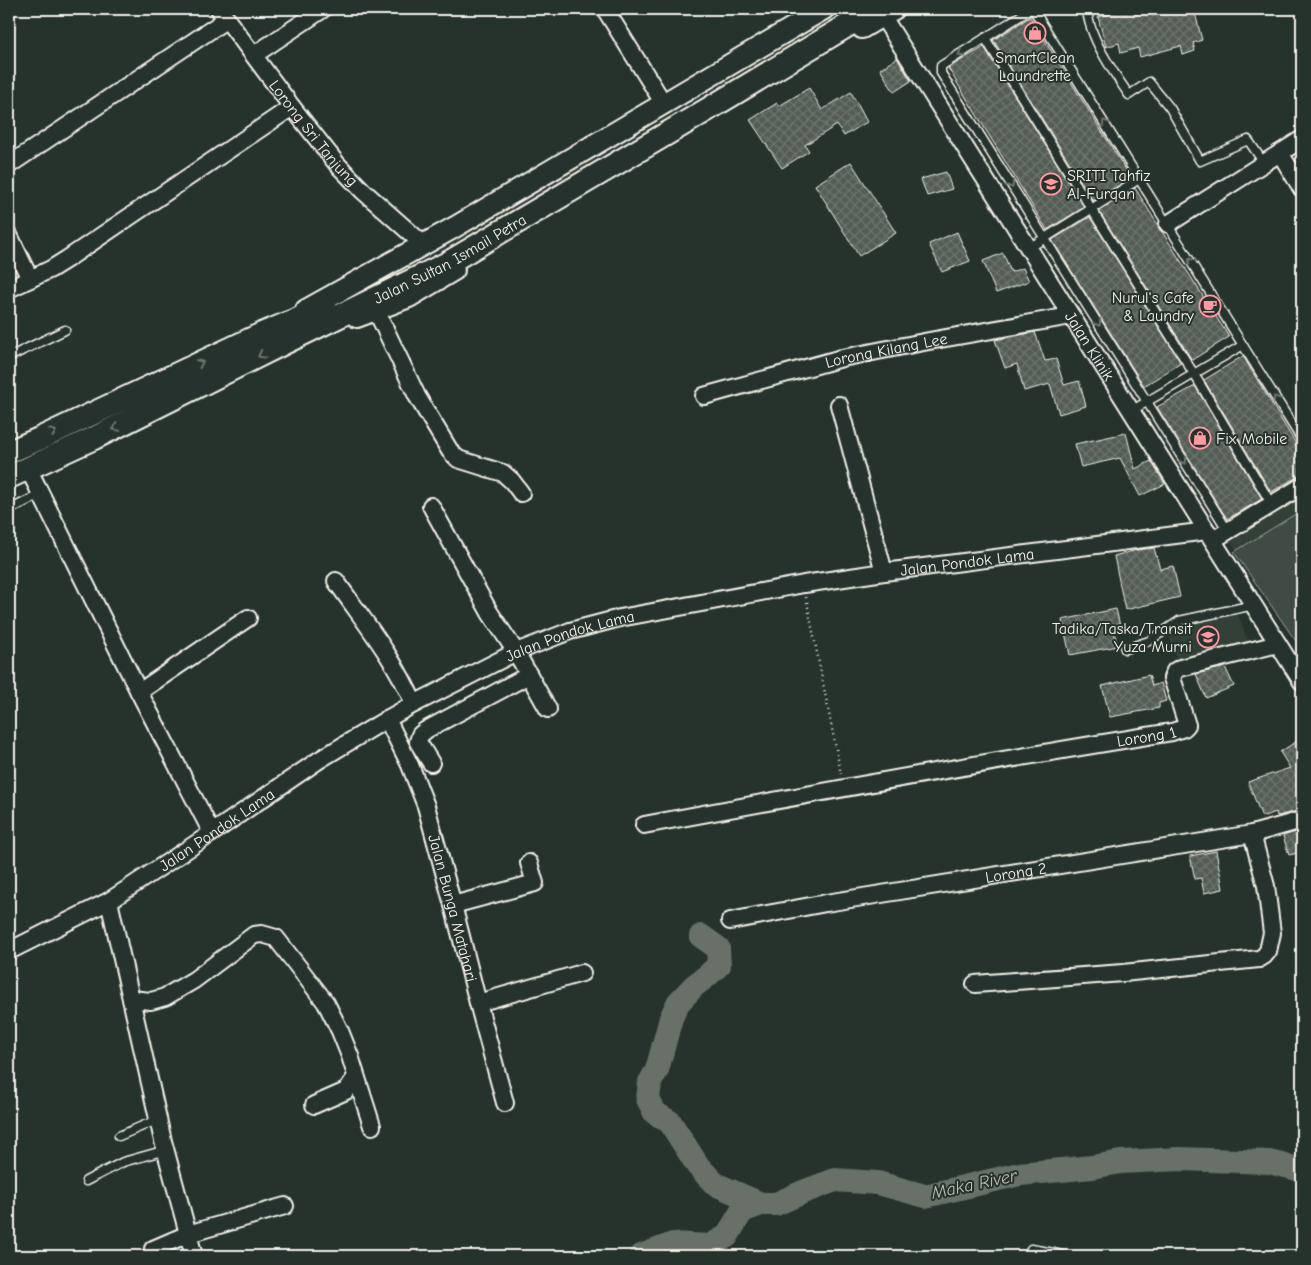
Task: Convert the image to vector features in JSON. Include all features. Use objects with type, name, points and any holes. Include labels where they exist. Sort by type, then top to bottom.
[{"type":"main road","name":"Jalan Sultan Ismail Petra","points":[[18,473],[94,438],[284,343],[848,9]]},
{"type":"main road","name":"Jalan Sultan Ismail Petra","points":[[9,452],[262,334],[373,287],[690,120],[882,11]]},
{"type":"street","points":[[254,55],[323,9]]},
{"type":"street","points":[[606,9],[664,104]]},
{"type":"street","points":[[436,254],[664,104],[824,9]]},
{"type":"street","points":[[284,343],[409,297],[882,11]]},
{"type":"street","name":"Jalan Klinik","points":[[882,11],[1302,682]]},
{"type":"street","points":[[9,165],[223,14]]},
{"type":"street","name":"Lorong Sri Tanjung","points":[[223,14],[337,164],[363,191],[436,254]]},
{"type":"street","points":[[9,289],[51,269],[292,107]]},
{"type":"street","points":[[1168,224],[1302,139]]},
{"type":"street","points":[[1280,153],[1302,189]]},
{"type":"street","points":[[9,235],[30,279]]},
{"type":"street","points":[[376,310],[417,396],[450,451],[458,459],[503,472],[521,493]]},
{"type":"street","name":"Lorong Kilang Lee","points":[[704,396],[842,358],[1072,316]]},
{"type":"street","points":[[839,405],[884,572]]},
{"type":"street","points":[[18,473],[41,494],[139,692],[212,833]]},
{"type":"street","points":[[1210,536],[1228,532],[1302,486]]},
{"type":"street","points":[[431,506],[490,613],[516,652],[548,709]]},
{"type":"street","name":"Jalan Pondok Lama","points":[[9,951],[109,901],[319,760],[387,718],[516,652],[570,631],[620,618],[804,584],[884,572],[1210,536]]},
{"type":"street","points":[[336,581],[396,666],[414,704]]},
{"type":"street","points":[[139,692],[248,618]]},
{"type":"street","name":"Lorong 1","points":[[844,787],[1172,732],[1187,725],[1172,678],[1174,671],[1278,644]]},
{"type":"street","points":[[431,763],[418,742],[420,735],[529,675]]},
{"type":"street","points":[[460,681],[474,704]]},
{"type":"street","name":"Jalan Bunga Matahari","points":[[387,718],[410,765],[426,806],[454,905],[505,1103]]},
{"type":"street","points":[[644,824],[844,787]]},
{"type":"street","name":"Lorong 2","points":[[730,921],[826,903],[1252,834],[1302,820]]},
{"type":"street","points":[[976,984],[1123,973],[1259,959],[1268,951],[1272,934],[1266,886],[1252,834]]},
{"type":"street","points":[[454,905],[535,884],[529,863]]},
{"type":"street","points":[[109,901],[166,1150],[194,1256]]},
{"type":"street","points":[[131,999],[151,1001],[165,997],[194,980],[254,935],[262,934],[276,938],[326,1003],[350,1056],[372,1126]]},
{"type":"street","points":[[478,1003],[582,973]]},
{"type":"street","points":[[314,1105],[346,1091],[356,1077]]},
{"type":"street","points":[[153,1249],[188,1234],[284,1206]]},
{"type":"lane","points":[[1228,532],[941,73],[941,66],[1032,9],[1302,440]]},
{"type":"lane","points":[[1087,9],[1088,20],[1107,63],[1129,95],[1149,82],[1170,108],[1200,161],[1248,140],[1264,163]]},
{"type":"lane","points":[[985,38],[1194,374],[1272,505]]},
{"type":"lane","points":[[1029,248],[1140,179]]},
{"type":"lane","points":[[9,357],[65,330]]},
{"type":"lane","points":[[1131,411],[1243,345]]},
{"type":"lane","points":[[9,510],[41,494]]},
{"type":"lane","points":[[1125,649],[1149,641],[1179,621],[1254,605]]},
{"type":"lane","points":[[119,1136],[159,1119]]},
{"type":"lane","points":[[86,1181],[123,1162],[166,1150]]},
{"type":"lane","points":[[1031,1248],[1065,1256]]},
{"type":"path","points":[[804,584],[844,787]]},
{"type":"shaded area","points":[[1302,494],[1302,647],[1228,537]]},
{"type":"shaded area","points":[[1302,510],[1302,650],[1234,552]]},
{"type":"shaded area","name":"Tadika/Taska/Transit Yuza Murni","points":[[1236,609],[1248,641],[1179,666],[1168,633]]},
{"type":"building","points":[[1109,9],[1194,9],[1202,40],[1193,43],[1195,51],[1183,55],[1181,46],[1140,57],[1138,48],[1121,53],[1119,43],[1106,47],[1098,17],[1111,14]]},
{"type":"building","points":[[1030,17],[1131,178],[1093,201],[993,40]]},
{"type":"building","points":[[984,47],[1084,207],[1047,230],[948,68]]},
{"type":"building","points":[[897,58],[911,81],[894,92],[880,69]]},
{"type":"building","points":[[809,88],[822,110],[851,92],[867,122],[844,136],[837,125],[805,145],[809,151],[782,168],[750,120],[777,103],[779,106]]},
{"type":"building","points":[[851,162],[896,233],[859,256],[815,185]]},
{"type":"building","points":[[946,172],[952,189],[927,196],[921,179]]},
{"type":"building","points":[[1135,188],[1159,229],[1229,337],[1192,360],[1099,211]]},
{"type":"building","points":[[1090,217],[1181,363],[1144,386],[1052,240]]},
{"type":"building","points":[[957,232],[970,261],[942,272],[929,244]]},
{"type":"building","points":[[1003,253],[1011,272],[1023,268],[1029,281],[996,293],[983,261]]},
{"type":"building","points":[[1035,332],[1045,361],[1056,359],[1064,385],[1079,381],[1086,406],[1059,414],[1050,384],[1024,391],[1017,364],[1005,368],[995,340]]},
{"type":"building","points":[[1243,356],[1302,454],[1302,474],[1271,492],[1204,380]]},
{"type":"building","points":[[1195,386],[1262,499],[1227,519],[1157,407]]},
{"type":"building","points":[[1126,433],[1135,469],[1151,461],[1165,484],[1140,496],[1120,458],[1081,467],[1075,444]]},
{"type":"building","points":[[1154,548],[1160,569],[1173,566],[1180,597],[1125,610],[1114,556]]},
{"type":"building","points":[[1116,609],[1120,626],[1113,628],[1118,646],[1070,655],[1062,620]]},
{"type":"building","points":[[1225,667],[1234,686],[1206,698],[1196,674]]},
{"type":"building","points":[[1149,675],[1152,686],[1161,683],[1166,701],[1159,703],[1159,708],[1110,717],[1102,686]]},
{"type":"building","points":[[1302,738],[1302,810],[1277,816],[1276,812],[1262,817],[1248,782],[1290,768],[1280,752]]},
{"type":"building","points":[[1302,830],[1302,852],[1289,855],[1283,836]]},
{"type":"building","points":[[1216,851],[1223,889],[1204,893],[1201,878],[1195,879],[1190,856]]},
{"type":"waterway","points":[[701,936],[718,948],[719,965],[694,986],[678,1003],[671,1018],[657,1070],[650,1082],[648,1099],[655,1113],[670,1122],[698,1166],[715,1184],[761,1204]]},
{"type":"waterway","name":"Maka River","points":[[641,1256],[673,1244],[710,1246],[727,1236],[742,1211],[761,1204],[776,1204],[835,1180],[878,1183],[925,1196],[1020,1174],[1092,1167],[1121,1162],[1179,1159],[1269,1162],[1302,1170]]},
{"type":"place","name":"SmartClean Laundrette","points":[[1035,33]]},
{"type":"place","name":"SRITI Tahfiz Al-Furqan","points":[[1051,184]]},
{"type":"place","name":"Nurul's Cafe & Laundry","points":[[1210,306]]},
{"type":"place","name":"Fix Mobile","points":[[1200,438]]},
{"type":"place","name":"Tadika/Taska/Transit Yuza Murni","points":[[1208,637]]}]
